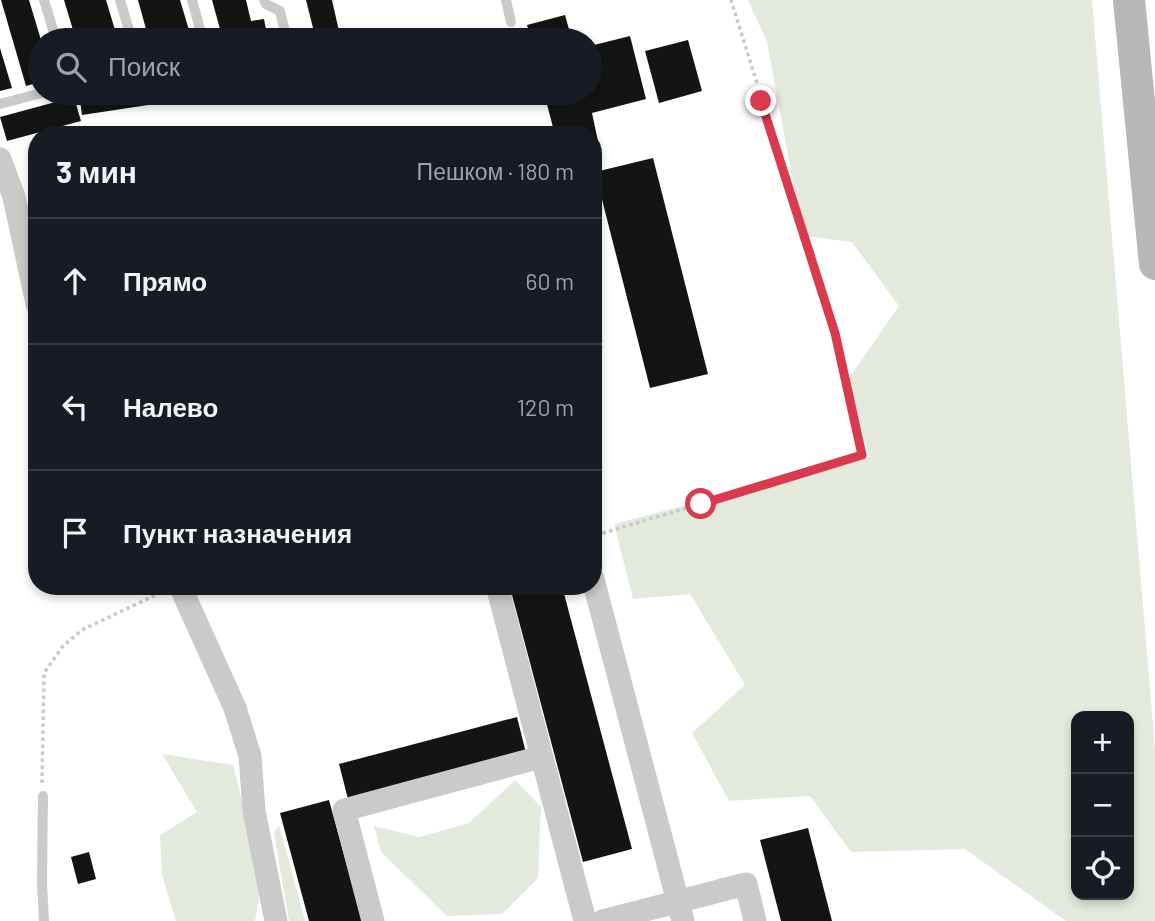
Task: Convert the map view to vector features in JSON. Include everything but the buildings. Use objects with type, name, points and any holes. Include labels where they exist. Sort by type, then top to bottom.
[{"type":"street","points":[[1129,0],[1155,264]]},
{"type":"street","points":[[0,159],[14,197],[28,262]]},
{"type":"street","points":[[175,595],[235,708],[250,756],[254,811],[276,921]]},
{"type":"street","points":[[499,595],[585,921]]},
{"type":"street","points":[[597,595],[681,911]]},
{"type":"street","points":[[373,921],[344,810],[541,757]]},
{"type":"street","points":[[603,921],[681,911],[746,884],[755,921]]},
{"type":"lane","points":[[44,0],[52,28]]},
{"type":"lane","points":[[120,0],[128,28]]},
{"type":"lane","points":[[191,0],[199,28]]},
{"type":"lane","points":[[264,0],[266,4],[280,11],[285,28]]},
{"type":"lane","points":[[506,0],[511,22]]},
{"type":"lane","points":[[0,104],[28,97]]},
{"type":"lane","points":[[43,796],[44,921]]},
{"type":"path","points":[[602,533],[862,455],[835,333],[731,0]]},
{"type":"path","points":[[43,796],[44,673],[63,646],[82,630],[159,595]]},
{"type":"green space","points":[[748,0],[1092,0],[1155,748],[1155,921],[1066,921],[965,849],[851,852],[810,796],[729,801],[692,733],[745,685],[690,594],[633,599],[614,524],[870,457],[847,381],[899,306],[852,242],[803,236],[767,42]]},
{"type":"green space","points":[[162,754],[233,765],[262,882],[255,921],[176,921],[162,875],[160,835],[197,812]]},
{"type":"green space","points":[[515,780],[541,807],[538,878],[502,914],[447,916],[381,852],[374,826],[419,837],[469,823]]},
{"type":"green space","points":[[279,825],[305,921],[289,921],[274,833]]},
{"type":"route","points":[[701,504],[862,455],[835,333],[761,101]]}]
